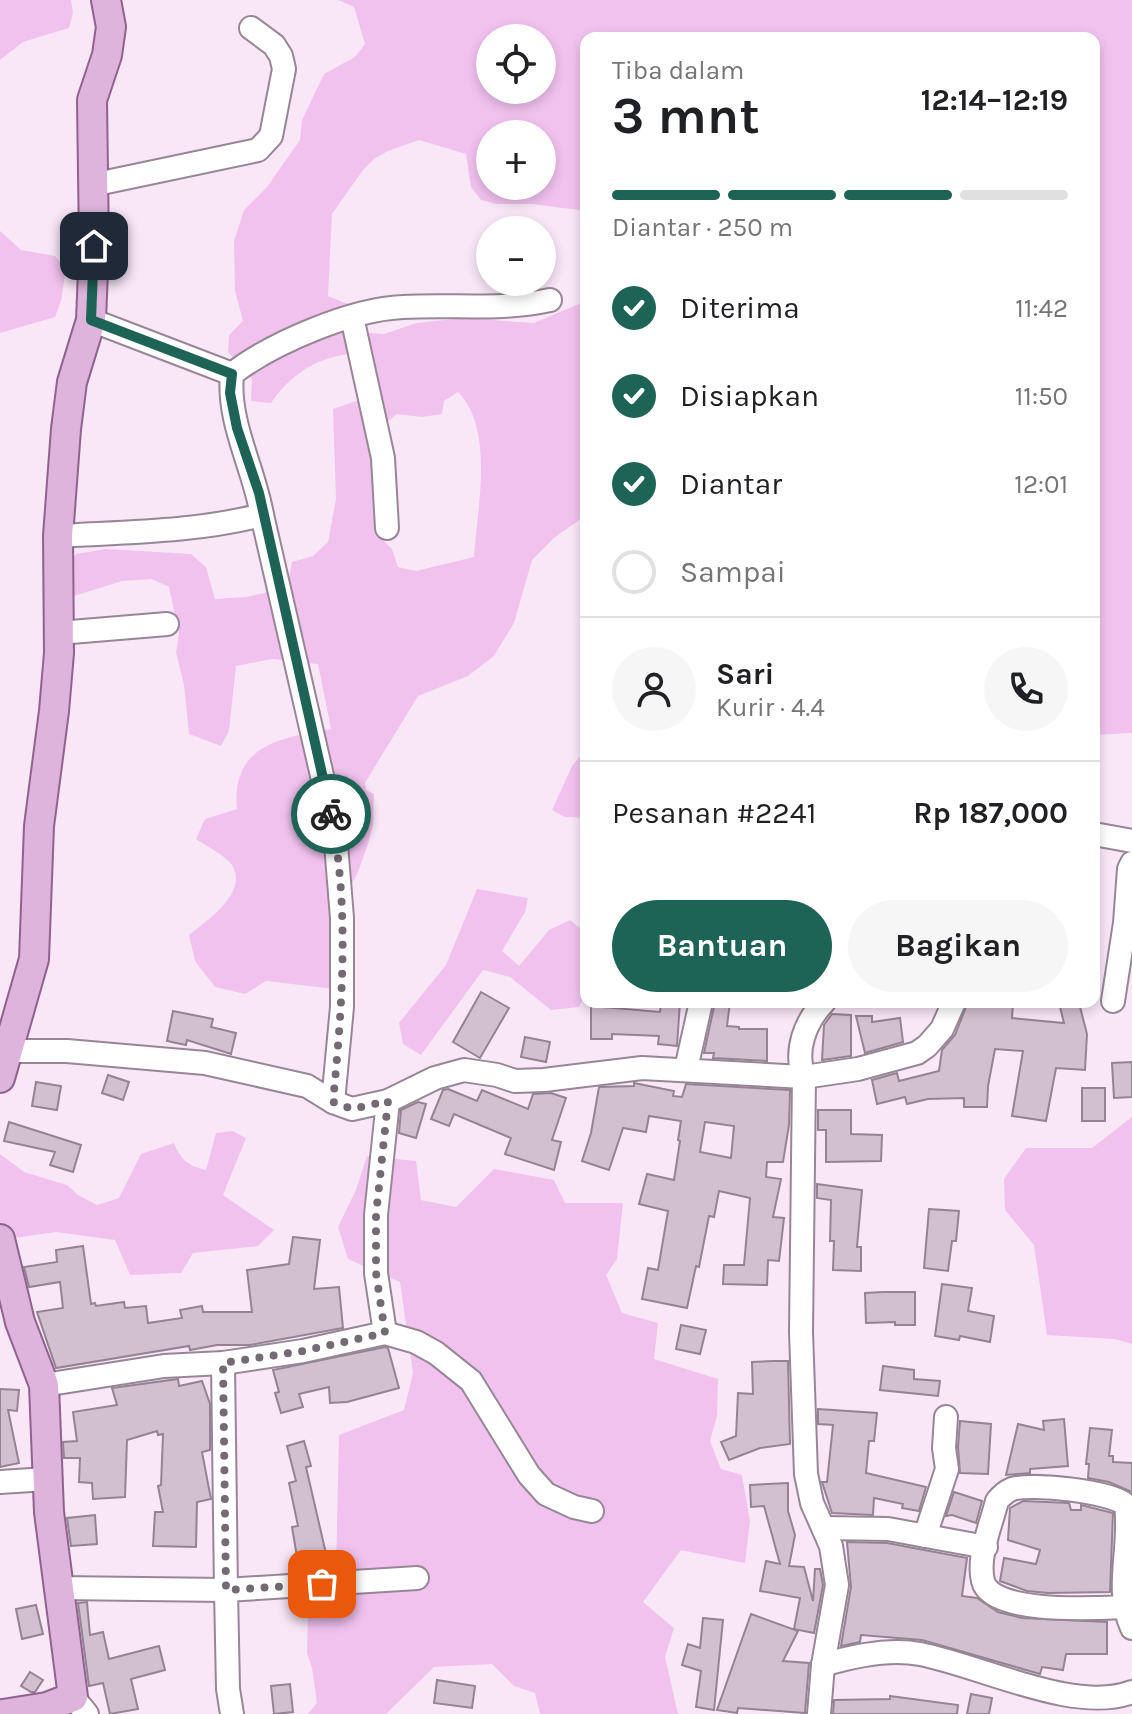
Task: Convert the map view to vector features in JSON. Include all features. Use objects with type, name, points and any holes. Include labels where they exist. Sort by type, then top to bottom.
[{"type":"main road","points":[[0,1078],[34,959],[39,826],[54,711],[59,633],[58,536],[72,382],[91,320],[92,100],[95,83],[107,55],[111,27],[106,0]]},
{"type":"main road","points":[[0,1239],[20,1322],[44,1385],[47,1479],[58,1588],[80,1706],[47,1707],[3,1714]]},
{"type":"street","points":[[92,185],[258,150],[271,136],[284,69],[274,45],[251,28]]},
{"type":"street","points":[[91,320],[232,374],[299,337],[352,317],[399,307],[517,307],[550,300]]},
{"type":"street","points":[[352,317],[383,458],[387,528]]},
{"type":"street","points":[[232,374],[230,393],[235,416],[259,493],[335,832],[342,918],[342,1007],[333,1102]]},
{"type":"street","points":[[58,536],[171,530],[262,515]]},
{"type":"street","points":[[59,633],[167,624]]},
{"type":"street","points":[[1100,835],[1132,841]]},
{"type":"street","points":[[1113,1001],[1132,863]]},
{"type":"street","points":[[686,1069],[700,1008]]},
{"type":"street","points":[[818,1008],[804,1034],[800,1066],[804,1077],[801,1385],[809,1489],[831,1546],[837,1585],[823,1665],[819,1714]]},
{"type":"street","points":[[8,1051],[82,1052],[205,1063],[307,1086],[333,1102],[352,1109],[388,1101],[435,1078],[464,1070],[515,1081],[615,1070],[686,1069],[804,1077],[858,1069],[917,1053],[936,1038],[951,1008]]},
{"type":"street","points":[[385,1333],[376,1273],[376,1215],[388,1101]]},
{"type":"street","points":[[44,1385],[164,1366],[223,1363],[303,1351],[385,1333],[416,1342],[436,1353],[471,1381],[529,1475],[546,1494],[574,1507],[592,1511]]},
{"type":"street","points":[[223,1363],[228,1689],[232,1714]]},
{"type":"street","points":[[925,1536],[947,1469],[944,1448],[946,1417]]},
{"type":"street","points":[[0,1482],[47,1479]]},
{"type":"street","points":[[1040,1488],[1121,1500],[1126,1505],[1130,1526],[1128,1618],[1084,1610],[1024,1605],[990,1593],[982,1581],[982,1564],[997,1501],[1009,1490],[1040,1488]]},
{"type":"street","points":[[824,1528],[888,1529],[986,1547]]},
{"type":"street","points":[[58,1588],[226,1590],[417,1578]]},
{"type":"street","points":[[823,1665],[887,1652],[920,1654],[977,1674],[993,1685],[1054,1708],[1080,1711],[1096,1712],[1110,1707],[1132,1692]]},
{"type":"shaded area","points":[[0,0],[71,0],[73,13],[69,28],[23,42],[0,60]]},
{"type":"shaded area","points":[[338,0],[1132,0],[1132,733],[1100,735],[1100,32],[580,32],[580,210],[481,200],[556,200],[556,120],[476,120],[476,194],[471,187],[466,154],[419,140],[388,151],[363,170],[332,214],[328,296],[348,304],[360,332],[384,334],[416,323],[464,318],[534,323],[580,304],[580,519],[554,538],[532,560],[514,623],[494,656],[468,676],[418,696],[365,783],[366,790],[374,794],[373,824],[358,872],[334,919],[335,989],[266,981],[245,994],[215,987],[195,961],[189,935],[223,905],[235,886],[236,875],[229,861],[196,839],[205,819],[237,809],[237,788],[242,771],[263,748],[294,736],[331,729],[318,664],[272,659],[236,666],[229,731],[221,746],[189,734],[184,685],[176,652],[179,633],[169,587],[152,579],[122,581],[71,597],[64,567],[76,554],[106,549],[191,554],[206,567],[215,599],[246,597],[287,588],[292,562],[313,556],[328,542],[336,499],[333,409],[359,400],[377,381],[370,352],[326,359],[302,371],[271,403],[251,401],[252,379],[228,352],[229,335],[243,321],[235,291],[234,241],[244,210],[267,187],[300,140],[302,120],[324,74],[355,57],[365,44],[354,7]],"holes":[[[458,392],[477,427],[481,470],[474,557],[416,571],[398,567],[392,549],[383,540],[376,518],[369,436],[397,414],[422,417],[442,414],[444,401]]]},
{"type":"shaded area","points":[[0,231],[21,250],[55,256],[66,269],[55,317],[0,333]]},
{"type":"shaded area","points":[[580,756],[580,818],[565,817],[552,810],[572,766]]},
{"type":"shaded area","points":[[477,889],[528,898],[525,912],[502,951],[519,966],[549,930],[570,920],[580,928],[580,1005],[551,1010],[510,977],[483,970],[421,1055],[403,1044],[399,1023],[446,965]]},
{"type":"shaded area","points":[[1132,1117],[1132,1344],[1114,1339],[1047,1335],[1034,1245],[1005,1210],[1004,1179],[1026,1148],[1092,1148]]},
{"type":"shaded area","points":[[233,1131],[246,1138],[223,1195],[274,1230],[258,1246],[193,1253],[181,1273],[130,1275],[115,1240],[56,1232],[0,1240],[0,1154],[24,1172],[67,1185],[97,1205],[119,1198],[141,1154],[174,1143],[186,1161],[206,1170],[216,1133]]},
{"type":"shaded area","points":[[367,1156],[416,1161],[421,1200],[456,1207],[494,1169],[554,1180],[565,1203],[623,1203],[617,1259],[606,1275],[622,1313],[658,1323],[654,1359],[718,1379],[717,1416],[710,1441],[721,1469],[742,1475],[750,1521],[745,1563],[681,1550],[643,1602],[674,1628],[665,1657],[678,1714],[540,1714],[535,1693],[514,1686],[492,1664],[434,1667],[386,1714],[308,1714],[317,1703],[307,1653],[308,1608],[336,1571],[339,1435],[404,1410],[413,1373],[400,1282],[348,1259],[338,1227],[356,1190]]},
{"type":"building","points":[[481,992],[509,1008],[480,1058],[453,1042]]},
{"type":"building","points":[[591,1008],[660,1012],[660,1008],[680,1008],[677,1046],[658,1044],[659,1036],[612,1034],[612,1039],[591,1039]]},
{"type":"building","points":[[714,1008],[729,1008],[727,1026],[767,1029],[767,1061],[713,1058],[714,1053],[704,1053]]},
{"type":"building","points":[[966,1008],[1013,1008],[1012,1018],[1064,1023],[1060,1008],[1080,1008],[1087,1034],[1085,1070],[1056,1068],[1046,1121],[1012,1116],[1023,1051],[995,1049],[987,1107],[964,1107],[964,1098],[928,1099],[907,1104],[905,1097],[877,1104],[872,1080],[897,1073],[899,1081],[939,1071],[942,1050],[955,1035]]},
{"type":"building","points":[[173,1011],[213,1019],[211,1027],[236,1033],[231,1054],[187,1040],[186,1045],[167,1041]]},
{"type":"building","points":[[832,1014],[851,1015],[851,1056],[822,1060],[824,1025]]},
{"type":"building","points":[[856,1016],[872,1016],[872,1022],[900,1018],[903,1042],[865,1053]]},
{"type":"building","points":[[525,1037],[550,1042],[546,1062],[521,1057]]},
{"type":"building","points":[[1132,1062],[1132,1097],[1114,1098],[1112,1063]]},
{"type":"building","points":[[108,1075],[129,1082],[123,1100],[102,1093]]},
{"type":"building","points":[[36,1082],[61,1086],[57,1110],[32,1106]]},
{"type":"building","points":[[634,1083],[674,1091],[673,1096],[682,1097],[686,1084],[790,1090],[783,1162],[767,1162],[766,1177],[781,1179],[773,1217],[784,1218],[779,1261],[768,1260],[767,1285],[723,1284],[724,1265],[744,1265],[750,1198],[719,1191],[714,1217],[709,1216],[687,1308],[642,1299],[648,1268],[658,1270],[668,1211],[639,1204],[647,1174],[674,1180],[681,1121],[649,1116],[646,1132],[623,1128],[609,1170],[582,1161],[591,1133],[599,1087],[634,1086]],"holes":[[[705,1122],[734,1126],[731,1158],[700,1152]]]},
{"type":"building","points":[[1082,1088],[1105,1088],[1105,1121],[1082,1121]]},
{"type":"building","points":[[448,1089],[477,1101],[482,1090],[528,1109],[533,1094],[551,1093],[566,1098],[552,1140],[561,1142],[554,1170],[505,1154],[511,1138],[454,1114],[449,1126],[431,1119],[443,1090]]},
{"type":"building","points":[[418,1102],[426,1104],[416,1138],[399,1133],[401,1110]]},
{"type":"building","points":[[818,1110],[851,1110],[851,1134],[882,1135],[881,1161],[826,1162],[826,1130],[818,1130]]},
{"type":"building","points":[[9,1122],[81,1145],[73,1172],[50,1165],[55,1152],[4,1141]]},
{"type":"building","points":[[817,1184],[862,1190],[857,1247],[861,1247],[861,1271],[833,1270],[831,1200],[817,1198]]},
{"type":"building","points":[[929,1209],[959,1211],[956,1241],[952,1241],[948,1271],[924,1268]]},
{"type":"building","points":[[293,1237],[320,1240],[314,1289],[339,1287],[343,1328],[250,1345],[217,1345],[190,1350],[189,1346],[56,1368],[37,1312],[63,1308],[60,1282],[29,1287],[24,1267],[57,1262],[56,1250],[83,1246],[91,1304],[95,1303],[96,1306],[124,1302],[125,1308],[146,1306],[148,1323],[182,1318],[180,1310],[202,1306],[203,1312],[252,1312],[247,1270],[289,1264]]},
{"type":"building","points":[[942,1284],[972,1288],[968,1311],[994,1316],[990,1342],[960,1336],[959,1340],[935,1336]]},
{"type":"building","points":[[915,1292],[915,1325],[866,1323],[865,1293]]},
{"type":"building","points":[[681,1325],[706,1330],[700,1354],[676,1349]]},
{"type":"building","points":[[388,1348],[399,1388],[347,1402],[330,1403],[329,1387],[299,1394],[303,1407],[281,1413],[273,1370]]},
{"type":"building","points":[[788,1361],[790,1444],[760,1448],[729,1460],[721,1442],[736,1436],[738,1393],[753,1394],[752,1362]]},
{"type":"building","points":[[883,1366],[914,1370],[914,1379],[940,1381],[938,1396],[880,1390]]},
{"type":"building","points":[[178,1379],[179,1386],[202,1381],[210,1404],[210,1450],[202,1452],[211,1499],[197,1502],[196,1547],[153,1546],[155,1512],[163,1512],[158,1486],[161,1485],[163,1434],[158,1435],[157,1431],[127,1440],[125,1497],[93,1499],[92,1483],[79,1482],[80,1458],[64,1458],[63,1442],[77,1441],[73,1412],[117,1405],[112,1388]]},
{"type":"building","points":[[0,1389],[19,1390],[17,1411],[8,1410],[19,1463],[0,1467]]},
{"type":"building","points":[[818,1409],[877,1413],[874,1441],[869,1441],[866,1473],[926,1487],[919,1511],[874,1498],[873,1515],[832,1513],[822,1482],[827,1482],[833,1425],[818,1424]]},
{"type":"building","points":[[1064,1419],[1068,1466],[1030,1469],[1030,1473],[1006,1475],[1018,1424],[1044,1430],[1043,1421]]},
{"type":"building","points":[[960,1421],[991,1424],[988,1474],[960,1473]]},
{"type":"building","points":[[1090,1428],[1112,1430],[1109,1456],[1113,1456],[1113,1462],[1132,1463],[1132,1492],[1109,1482],[1088,1478],[1089,1464],[1086,1464]]},
{"type":"building","points":[[304,1441],[311,1466],[306,1467],[327,1558],[298,1563],[292,1527],[298,1526],[289,1483],[296,1481],[287,1446]]},
{"type":"building","points":[[788,1483],[788,1511],[795,1535],[789,1566],[804,1567],[813,1601],[815,1569],[820,1569],[823,1585],[814,1633],[794,1629],[800,1598],[760,1591],[766,1561],[780,1564],[764,1506],[751,1507],[750,1485]]},
{"type":"building","points":[[954,1492],[982,1501],[976,1523],[946,1516]]},
{"type":"building","points":[[1023,1501],[1069,1503],[1071,1510],[1081,1510],[1081,1505],[1113,1513],[1110,1592],[1027,1591],[1000,1581],[1004,1558],[1036,1564],[1040,1550],[1008,1540],[1010,1508]]},
{"type":"building","points":[[95,1515],[97,1544],[71,1546],[67,1518]]},
{"type":"building","points":[[847,1542],[887,1543],[967,1558],[962,1596],[977,1598],[998,1612],[1022,1618],[1107,1622],[1107,1654],[1066,1654],[1063,1670],[1042,1667],[1040,1674],[922,1640],[861,1635],[860,1642],[841,1646],[851,1587]]},
{"type":"building","points":[[87,1602],[90,1635],[103,1632],[109,1659],[159,1646],[165,1670],[131,1679],[138,1709],[110,1714],[103,1683],[89,1686],[78,1603]]},
{"type":"building","points":[[36,1605],[43,1634],[22,1639],[16,1609]]},
{"type":"building","points":[[751,1614],[798,1631],[783,1661],[809,1663],[805,1713],[738,1708],[737,1713],[717,1710]]},
{"type":"building","points":[[703,1618],[723,1620],[714,1710],[696,1707],[701,1671],[682,1665],[688,1644],[700,1648]]},
{"type":"building","points":[[30,1672],[43,1680],[35,1692],[21,1686]]},
{"type":"building","points":[[437,1680],[475,1686],[472,1708],[434,1703]]},
{"type":"building","points":[[290,1684],[293,1712],[274,1714],[271,1686]]},
{"type":"building","points":[[971,1694],[992,1698],[989,1714],[967,1714]]},
{"type":"building","points":[[890,1696],[958,1705],[957,1714],[833,1714],[834,1700],[890,1699]]},
{"type":"way so far","points":[[322,1584],[226,1590],[223,1363],[303,1351],[385,1333],[376,1273],[376,1215],[388,1101],[352,1109],[333,1102],[342,1007],[342,918],[331,814]]},
{"type":"route","points":[[94,246],[91,320],[232,374],[230,393],[237,428],[259,493],[331,814]]}]
